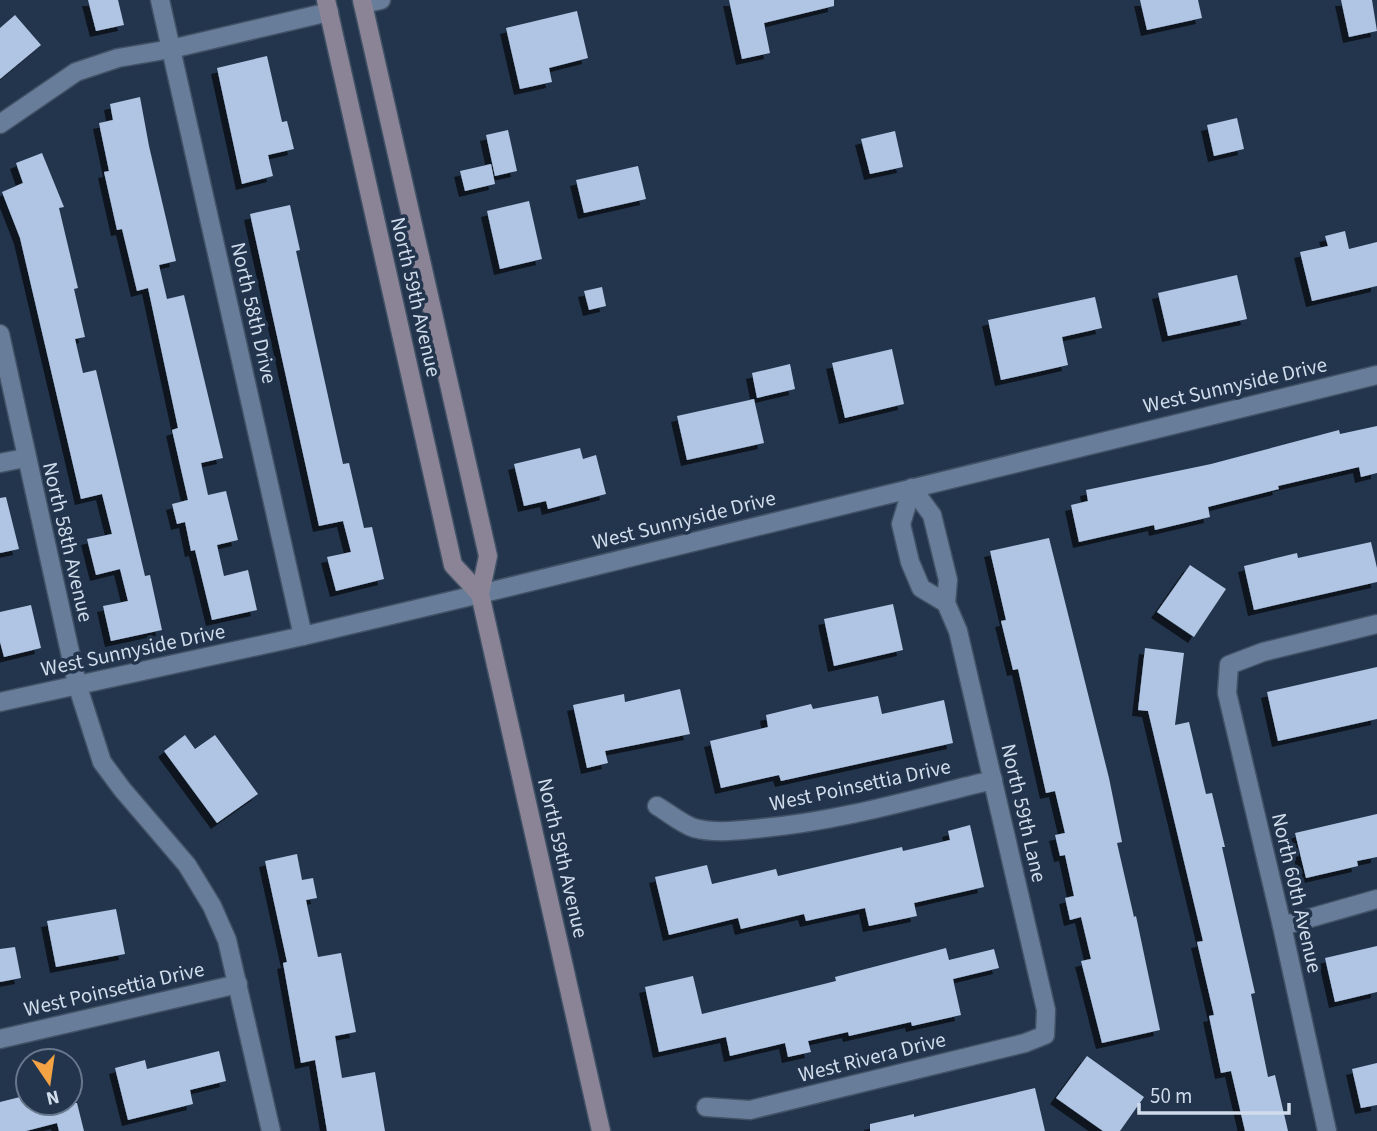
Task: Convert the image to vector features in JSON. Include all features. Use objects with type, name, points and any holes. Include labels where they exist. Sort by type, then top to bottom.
[{"type":"main road","name":"North 59th Avenue","points":[[362,2],[488,556],[481,594],[601,1131]]},
{"type":"main road","name":"North 59th Avenue","points":[[327,6],[453,565],[481,594]]},
{"type":"street","name":"North 58th Drive","points":[[160,0],[303,636]]},
{"type":"street","points":[[362,2],[381,0]]},
{"type":"street","points":[[0,124],[76,72],[118,58],[171,49],[327,6]]},
{"type":"street","name":"North 58th Avenue","points":[[0,334],[25,458],[77,684],[102,762],[187,865],[212,906],[227,940],[271,1131]]},
{"type":"street","name":"West Sunnyside Drive","points":[[0,702],[481,594],[1377,375]]},
{"type":"street","points":[[0,463],[25,458]]},
{"type":"street","points":[[912,488],[901,524],[910,562],[921,588],[946,603]]},
{"type":"street","name":"North 59th Lane","points":[[912,488],[932,515],[948,580],[946,603],[958,631],[1046,1010],[1045,1035]]},
{"type":"street","name":"North 60th Avenue","points":[[1327,1131],[1227,693],[1229,665],[1263,652],[1377,624]]},
{"type":"street","name":"West Poinsettia Drive","points":[[657,806],[692,827],[739,831],[796,825],[844,816],[993,780]]},
{"type":"street","points":[[1282,926],[1377,899]]},
{"type":"street","name":"West Poinsettia Drive","points":[[0,1039],[238,984]]},
{"type":"street","name":"West Rivera Drive","points":[[706,1107],[750,1110],[1025,1043],[1045,1035]]},
{"type":"building","points":[[88,0],[118,0],[124,25],[96,31]]},
{"type":"building","points":[[729,0],[834,0],[834,6],[764,23],[770,53],[742,59]]},
{"type":"building","points":[[1140,0],[1198,0],[1202,18],[1147,30]]},
{"type":"building","points":[[1341,0],[1372,0],[1377,31],[1349,37]]},
{"type":"building","points":[[577,11],[588,58],[549,68],[552,82],[520,89],[506,28]]},
{"type":"building","points":[[15,15],[41,45],[0,79],[0,28]]},
{"type":"building","points":[[267,56],[282,122],[287,121],[294,149],[268,155],[273,176],[242,184],[217,68]]},
{"type":"building","points":[[140,97],[176,261],[159,265],[167,299],[184,295],[223,458],[201,463],[208,495],[226,491],[238,540],[217,545],[224,576],[248,570],[257,610],[212,620],[195,550],[191,551],[185,522],[177,524],[172,504],[188,500],[172,430],[178,428],[148,288],[137,291],[122,229],[117,230],[104,172],[109,171],[99,123],[113,120],[110,104]]},
{"type":"building","points":[[1237,118],[1244,149],[1214,156],[1207,125]]},
{"type":"building","points":[[508,130],[517,171],[495,176],[486,135]]},
{"type":"building","points":[[895,131],[903,167],[870,174],[861,139]]},
{"type":"building","points":[[42,153],[64,207],[59,208],[78,288],[74,289],[85,337],[75,339],[83,373],[96,370],[145,576],[150,575],[162,630],[111,641],[103,606],[128,601],[120,569],[96,575],[87,539],[112,534],[102,494],[81,499],[20,238],[2,192],[23,183],[16,163]]},
{"type":"building","points":[[491,164],[495,184],[465,191],[460,171]]},
{"type":"building","points":[[638,166],[646,199],[584,213],[576,180]]},
{"type":"building","points":[[529,201],[542,259],[500,269],[487,211]]},
{"type":"building","points":[[290,205],[300,250],[296,251],[343,464],[349,463],[364,528],[372,527],[384,579],[336,591],[327,557],[351,552],[343,521],[319,526],[250,214]]},
{"type":"building","points":[[1345,231],[1349,249],[1377,242],[1377,286],[1312,301],[1300,252],[1328,246],[1325,236]]},
{"type":"building","points":[[1237,275],[1247,319],[1168,336],[1158,293]]},
{"type":"building","points":[[602,287],[606,306],[589,310],[584,291]]},
{"type":"building","points":[[1095,297],[1102,328],[1062,337],[1068,365],[1001,380],[988,320]]},
{"type":"building","points":[[892,349],[904,404],[845,418],[832,363]]},
{"type":"building","points":[[790,364],[795,389],[757,398],[752,373]]},
{"type":"building","points":[[754,399],[764,443],[687,460],[677,416]]},
{"type":"building","points":[[1377,426],[1377,473],[1361,477],[1359,467],[1278,486],[1279,489],[1208,507],[1210,517],[1155,530],[1154,525],[1079,542],[1071,505],[1088,501],[1086,490],[1211,464],[1339,430],[1340,434]]},
{"type":"building","points":[[580,448],[583,459],[596,455],[606,494],[548,509],[546,501],[524,506],[514,464]]},
{"type":"building","points":[[6,497],[19,549],[0,553],[0,498]]},
{"type":"building","points":[[1049,538],[1109,778],[1122,842],[1117,843],[1134,917],[1136,916],[1160,1030],[1102,1043],[1081,961],[1091,959],[1081,917],[1070,920],[1065,898],[1074,896],[1065,855],[1060,856],[1055,835],[1065,833],[1055,791],[1046,793],[1018,669],[1013,670],[1001,621],[1006,620],[990,551]]},
{"type":"building","points":[[1371,542],[1377,582],[1254,610],[1244,566],[1297,553],[1298,558]]},
{"type":"building","points":[[1190,565],[1226,589],[1194,637],[1157,612]]},
{"type":"building","points":[[893,604],[903,650],[834,666],[824,619]]},
{"type":"building","points":[[31,605],[41,648],[4,657],[0,642],[0,612]]},
{"type":"building","points":[[1145,648],[1184,653],[1175,725],[1189,722],[1206,794],[1212,793],[1255,993],[1251,994],[1268,1077],[1275,1075],[1288,1131],[1245,1131],[1231,1071],[1221,1073],[1209,1016],[1214,1015],[1197,942],[1203,941],[1148,711],[1138,710]]},
{"type":"building","points":[[1377,667],[1377,719],[1278,741],[1267,692]]},
{"type":"building","points":[[680,689],[690,734],[605,751],[608,763],[587,768],[573,705],[624,694],[625,702]]},
{"type":"building","points":[[878,696],[882,714],[944,700],[953,743],[781,781],[779,775],[721,788],[710,741],[768,727],[766,715],[811,704],[813,709]]},
{"type":"building","points":[[185,735],[195,749],[215,735],[258,794],[217,823],[164,751]]},
{"type":"building","points":[[1377,814],[1377,857],[1357,861],[1358,866],[1306,878],[1295,833]]},
{"type":"building","points":[[970,825],[984,887],[914,903],[917,916],[869,926],[865,908],[806,921],[804,914],[741,929],[738,918],[669,935],[655,877],[707,865],[712,884],[776,869],[778,876],[902,847],[903,851],[950,840],[948,831]]},
{"type":"building","points":[[297,854],[302,880],[313,878],[317,898],[306,900],[318,957],[341,953],[356,1032],[335,1036],[342,1078],[375,1072],[385,1131],[327,1131],[315,1060],[301,1063],[283,963],[287,962],[265,861]]},
{"type":"building","points":[[116,909],[125,954],[56,967],[47,921]]},
{"type":"building","points":[[1377,946],[1377,992],[1335,1002],[1325,958]]},
{"type":"building","points":[[15,947],[21,978],[0,982],[0,949]]},
{"type":"building","points":[[946,948],[949,960],[994,949],[999,968],[953,979],[961,1015],[912,1026],[911,1022],[849,1036],[848,1032],[808,1041],[811,1052],[788,1057],[785,1043],[730,1056],[726,1037],[659,1052],[645,987],[693,976],[702,1014],[836,981],[835,977]]},
{"type":"building","points":[[219,1051],[226,1081],[190,1090],[193,1104],[128,1120],[115,1068],[145,1060],[147,1069]]},
{"type":"building","points":[[1087,1056],[1144,1097],[1120,1131],[1103,1131],[1056,1098]]},
{"type":"building","points":[[1377,1063],[1377,1105],[1361,1108],[1352,1069]]},
{"type":"building","points":[[1035,1088],[1045,1131],[870,1131],[870,1124],[914,1114],[914,1117]]},
{"type":"building","points":[[14,1098],[14,1117],[80,1117],[84,1131],[59,1131],[57,1123],[26,1131],[0,1131],[0,1102]]}]
